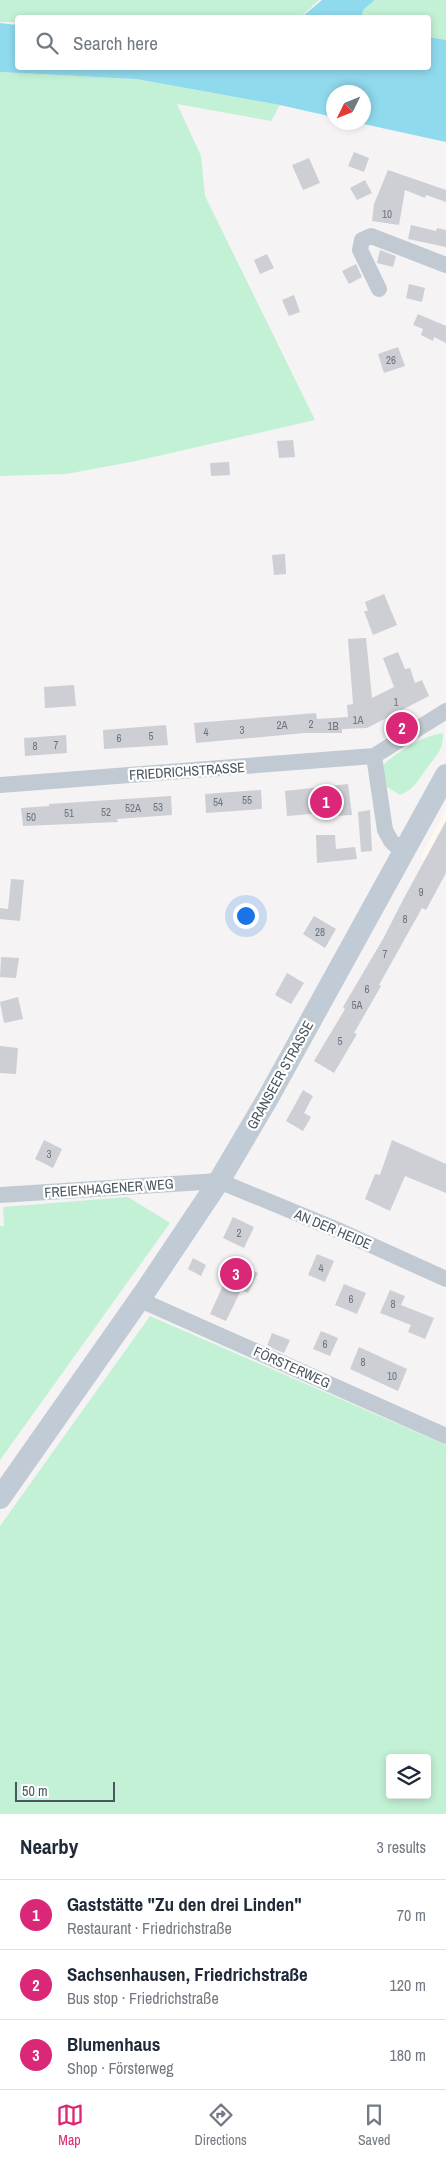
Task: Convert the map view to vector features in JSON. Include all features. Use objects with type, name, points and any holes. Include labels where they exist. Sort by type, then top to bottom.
[{"type":"main road","name":"GRANSEER STRASSE","points":[[0,1498],[219,1181],[273,1089],[446,775]]},
{"type":"street","points":[[378,289],[360,250],[362,240],[370,236],[446,265]]},
{"type":"street","name":"FRIEDRICHSTRASSE","points":[[0,785],[374,756],[446,711]]},
{"type":"street","points":[[374,756],[385,830],[390,841],[403,852]]},
{"type":"street","name":"FREIENHAGENER WEG","points":[[0,1195],[219,1181]]},
{"type":"street","name":"AN DER HEIDE","points":[[219,1181],[340,1231],[446,1279]]},
{"type":"street","name":"FÖRSTERWEG","points":[[138,1299],[446,1436]]},
{"type":"shaded area","points":[[446,810],[446,872],[421,859],[421,855]]},
{"type":"green space","points":[[0,0],[319,0],[303,15],[15,15],[15,22],[0,22]]},
{"type":"green space","points":[[375,0],[446,0],[446,40],[431,37],[431,15],[362,15],[364,9]]},
{"type":"green space","points":[[0,72],[136,79],[280,105],[271,121],[177,104],[201,156],[205,196],[315,420],[136,461],[66,474],[0,476]]},
{"type":"green space","points":[[443,733],[439,752],[413,787],[400,795],[384,785],[382,766],[410,745],[427,737]]},
{"type":"green space","points":[[128,1197],[170,1223],[0,1460],[0,1226],[4,1226],[3,1207]]},
{"type":"green space","points":[[150,1316],[446,1445],[446,1814],[0,1814],[0,1526]]},
{"type":"water","points":[[322,0],[375,0],[364,9],[362,15],[304,15]]},
{"type":"water","points":[[0,23],[15,25],[15,70],[431,70],[431,37],[446,40],[446,142],[371,126],[371,85],[326,85],[326,115],[280,105],[136,79],[0,72]]},
{"type":"building","points":[[354,152],[369,158],[364,172],[348,166]]},
{"type":"building","points":[[309,158],[320,183],[303,190],[292,165]]},
{"type":"building","points":[[388,170],[446,190],[446,202],[426,195],[425,198],[405,190],[399,225],[372,221],[374,204]]},
{"type":"building","points":[[365,180],[372,193],[357,200],[350,188]]},
{"type":"building","points":[[411,225],[436,231],[437,228],[446,230],[446,247],[408,239]]},
{"type":"building","points":[[380,250],[396,256],[393,267],[377,263]]},
{"type":"building","points":[[267,254],[274,268],[260,274],[254,260]]},
{"type":"building","points":[[356,264],[362,277],[349,284],[342,271]]},
{"type":"building","points":[[409,284],[425,288],[422,302],[406,298]]},
{"type":"building","points":[[294,295],[300,312],[289,316],[282,300]]},
{"type":"building","points":[[418,314],[446,326],[446,343],[434,337],[433,341],[421,335],[423,329],[413,325]]},
{"type":"building","points":[[398,347],[405,366],[384,373],[378,354]]},
{"type":"building","points":[[293,440],[295,457],[279,458],[277,441]]},
{"type":"building","points":[[229,462],[230,475],[211,476],[210,463]]},
{"type":"building","points":[[285,554],[286,574],[274,575],[272,555]]},
{"type":"building","points":[[384,594],[397,625],[373,635],[364,611],[368,611],[365,602]]},
{"type":"building","points":[[366,638],[372,698],[394,687],[383,658],[398,652],[405,669],[410,668],[415,683],[422,680],[429,696],[367,728],[342,729],[342,733],[305,733],[196,743],[194,723],[316,713],[317,719],[348,717],[347,705],[353,704],[348,639]]},
{"type":"building","points":[[74,685],[76,706],[45,708],[44,687]]},
{"type":"building","points":[[166,725],[168,745],[104,749],[103,730]]},
{"type":"building","points":[[66,735],[67,753],[25,756],[24,738]]},
{"type":"building","points":[[348,784],[352,815],[334,816],[334,812],[287,816],[285,791]]},
{"type":"building","points":[[261,790],[262,809],[206,813],[205,794]]},
{"type":"building","points":[[171,796],[172,815],[117,819],[118,822],[23,826],[21,808],[49,806],[49,804]]},
{"type":"building","points":[[370,810],[372,851],[361,852],[358,812]]},
{"type":"building","points":[[446,821],[446,873],[426,910],[422,908],[354,1033],[357,1034],[334,1073],[314,1061],[345,1009],[343,1007],[383,939]]},
{"type":"building","points":[[316,835],[335,835],[336,849],[355,847],[357,859],[317,863]]},
{"type":"building","points":[[11,879],[24,880],[20,921],[0,919],[0,908],[8,909]]},
{"type":"building","points":[[314,916],[336,929],[325,948],[303,934]]},
{"type":"building","points":[[1,957],[19,958],[16,978],[0,977]]},
{"type":"building","points":[[287,973],[304,983],[291,1004],[275,995]]},
{"type":"building","points":[[18,997],[23,1019],[4,1023],[0,1002]]},
{"type":"building","points":[[0,1046],[18,1048],[16,1074],[0,1073]]},
{"type":"building","points":[[303,1090],[313,1096],[304,1113],[311,1117],[303,1131],[286,1121]]},
{"type":"building","points":[[44,1140],[62,1149],[53,1168],[35,1159]]},
{"type":"building","points":[[392,1140],[446,1164],[446,1193],[405,1176],[390,1211],[365,1199],[375,1174],[380,1175]]},
{"type":"building","points":[[233,1217],[254,1227],[244,1248],[223,1238]]},
{"type":"building","points":[[317,1254],[334,1261],[325,1282],[308,1275]]},
{"type":"building","points":[[193,1258],[206,1265],[201,1276],[188,1269]]},
{"type":"building","points":[[235,1259],[249,1265],[247,1268],[258,1273],[248,1293],[241,1290],[226,1321],[210,1314]]},
{"type":"building","points":[[344,1284],[366,1293],[357,1314],[335,1305]]},
{"type":"building","points":[[390,1290],[405,1296],[401,1305],[434,1318],[425,1339],[408,1332],[411,1325],[380,1313]]},
{"type":"building","points":[[321,1331],[338,1338],[330,1356],[313,1349]]},
{"type":"building","points":[[272,1333],[290,1340],[284,1353],[267,1346]]},
{"type":"building","points":[[359,1347],[407,1369],[398,1391],[350,1369]]},
{"type":"place","name":"Sachsenhausen, Friedrichstraße","points":[[402,728]]},
{"type":"place","name":"Gaststätte \"Zu den drei Linden\"","points":[[326,802]]},
{"type":"place","name":"Blumenhaus","points":[[236,1274]]}]
